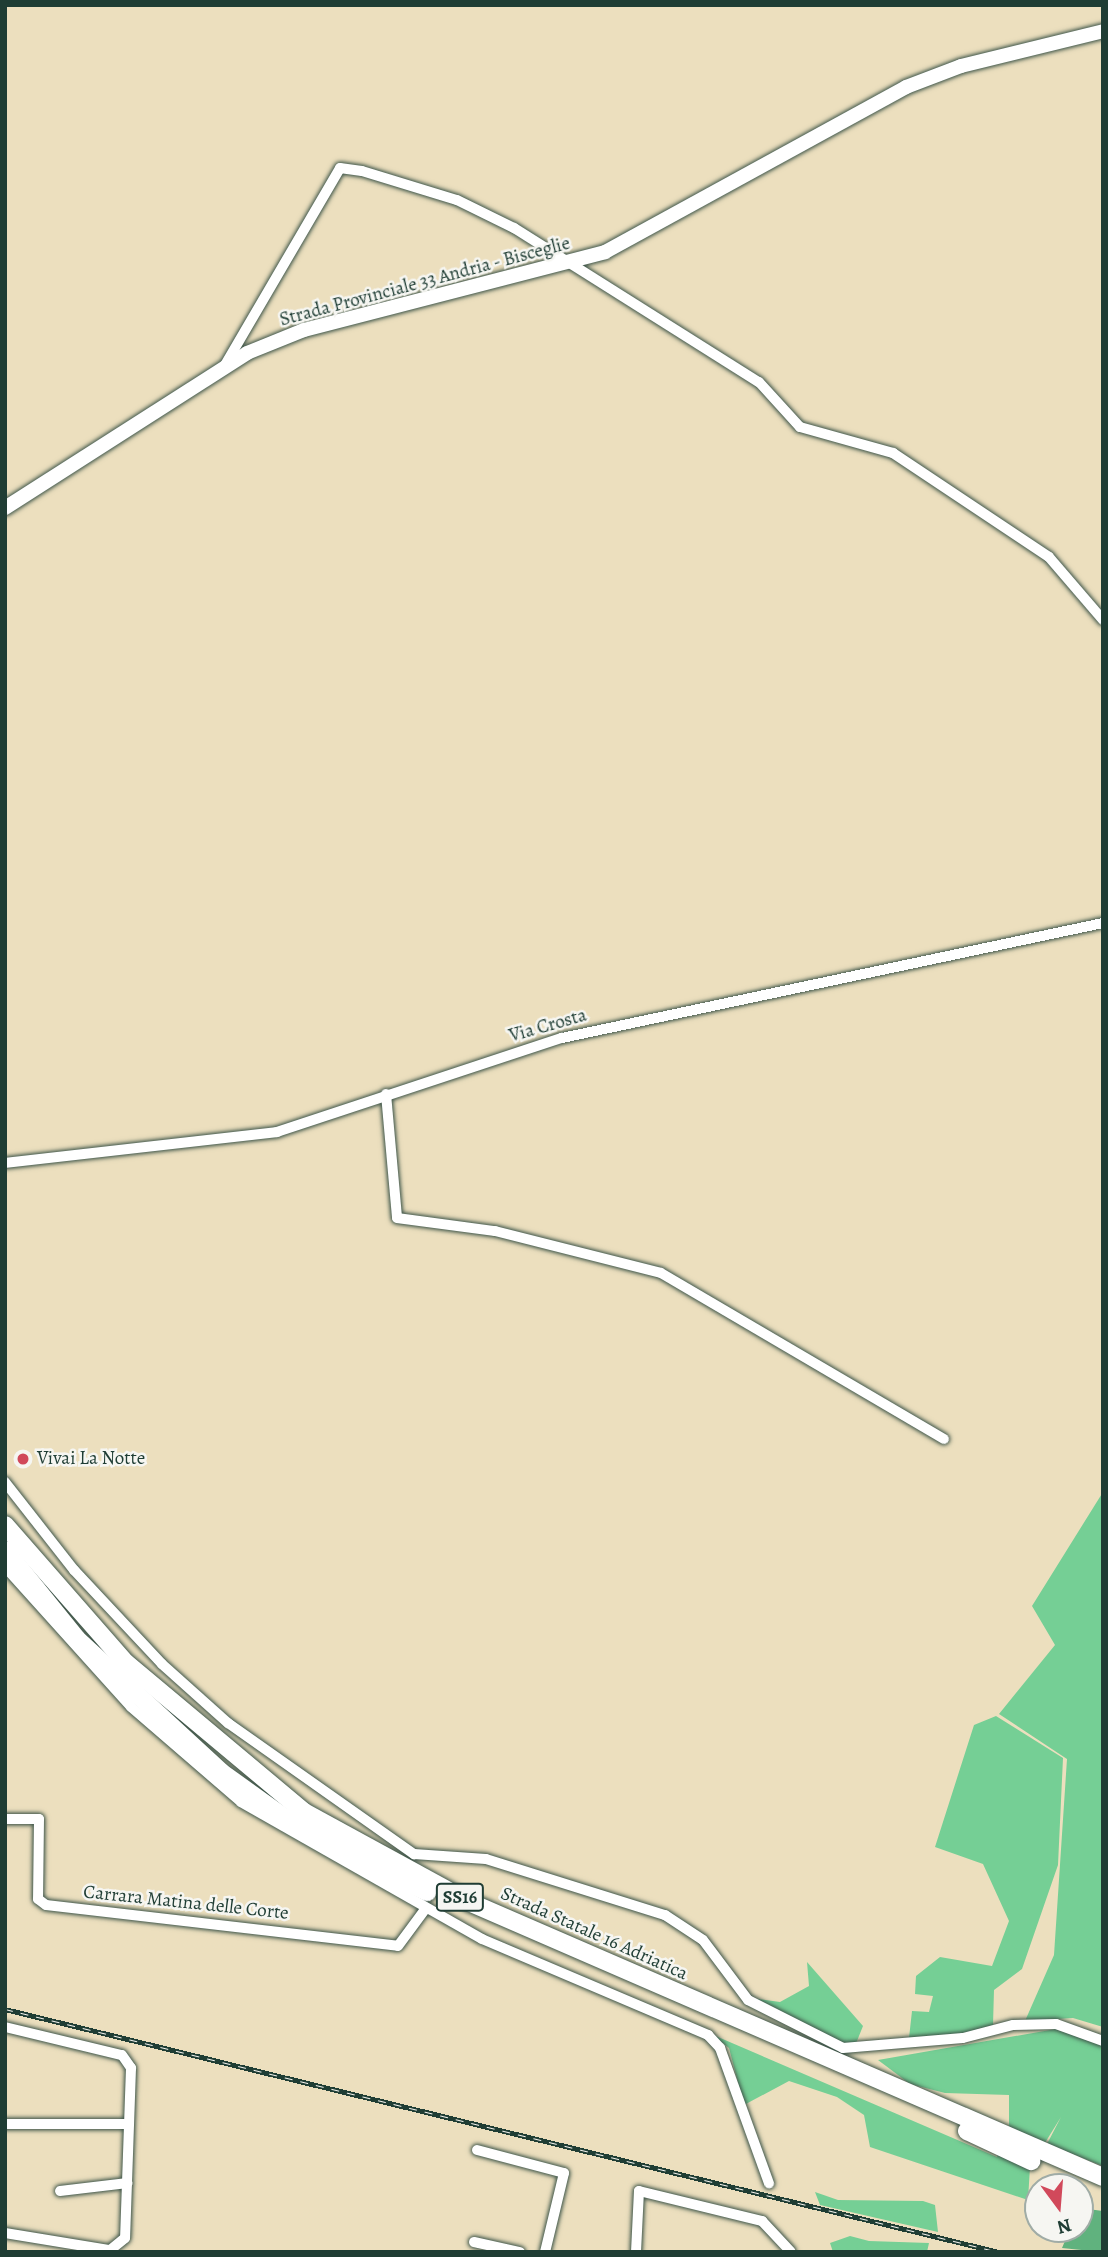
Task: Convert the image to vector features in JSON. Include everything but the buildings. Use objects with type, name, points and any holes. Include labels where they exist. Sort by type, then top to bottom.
[{"type":"highway","name":"Strada Statale 16 Adriatica","points":[[5,1525],[127,1663],[304,1812],[481,1907],[1103,2188]]},
{"type":"highway","name":"Strada Statale 16 Adriatica","points":[[5,1550],[77,1639],[142,1703],[292,1823],[472,1915],[1000,2140]]},
{"type":"highway","name":"Strada Statale 16 Adriatica","points":[[1036,2156],[1103,2177]]},
{"type":"main road","name":"Strada Provinciale 33 Andria - Bisceglie","points":[[5,508],[225,365],[304,330],[569,264],[676,215],[906,87],[961,66],[1103,31]]},
{"type":"street","points":[[225,365],[340,168],[457,200],[569,264],[759,383],[800,427],[893,453],[1002,523],[1049,556],[1103,620]]},
{"type":"street","name":"Via Crosta","points":[[5,1163],[277,1132],[562,1038],[1103,923]]},
{"type":"street","points":[[386,1094],[397,1218],[495,1231],[661,1273],[944,1439]]},
{"type":"street","points":[[5,1482],[74,1570],[162,1664],[228,1723],[414,1854],[486,1859],[665,1915],[703,1940],[748,2000],[843,2048],[867,2051],[1034,2024],[1056,2024],[1103,2041]]},
{"type":"street","points":[[5,1567],[131,1707],[241,1802],[481,1939],[708,2035],[720,2048],[769,2183]]},
{"type":"street","name":"Carrara Matina delle Corte","points":[[5,1819],[39,1819],[38,1899],[46,1905],[398,1946],[426,1908]]},
{"type":"street","points":[[5,2027],[122,2056],[131,2068],[125,2238],[109,2251],[5,2233]]},
{"type":"street","points":[[5,2124],[129,2124]]},
{"type":"street","points":[[477,2150],[564,2173],[545,2252]]},
{"type":"street","points":[[60,2191],[128,2183]]},
{"type":"street","points":[[636,2252],[639,2191],[762,2221],[791,2252]]},
{"type":"street","points":[[474,2242],[520,2252]]},
{"type":"green space","points":[[1103,1492],[1103,2027],[1073,2018],[1025,2021],[1054,1955],[1067,1759],[999,1714],[1055,1645],[1032,1606]]},
{"type":"green space","points":[[996,1716],[1063,1758],[1058,1865],[1022,1969],[994,1990],[993,2025],[976,2034],[909,2038],[912,2011],[929,2012],[933,1996],[915,1994],[916,1976],[940,1957],[992,1966],[1009,1921],[983,1864],[935,1847],[974,1725]]},
{"type":"green space","points":[[807,1962],[863,2026],[855,2046],[841,2046],[750,1998],[780,2002],[809,1986]]},
{"type":"green space","points":[[1056,2029],[1103,2046],[1103,2166],[1047,2144],[1061,2117],[1030,2167],[1030,2173],[1024,2173],[1024,2199],[870,2147],[864,2115],[837,2097],[789,2081],[744,2105],[729,2048],[711,2034],[997,2157],[1009,2126],[1009,2095],[945,2093],[910,2084],[878,2060]]},
{"type":"green space","points":[[815,2192],[838,2200],[923,2201],[935,2205],[938,2232],[820,2205]]},
{"type":"green space","points":[[1094,2210],[1103,2211],[1101,2252],[1062,2248],[1064,2243],[1094,2243]]},
{"type":"green space","points":[[850,2236],[869,2241],[929,2243],[927,2252],[833,2252],[830,2243]]},
{"type":"railway","points":[[5,2009],[999,2252]]},
{"type":"place","name":"Vivai La Notte","points":[[23,1459]]}]
